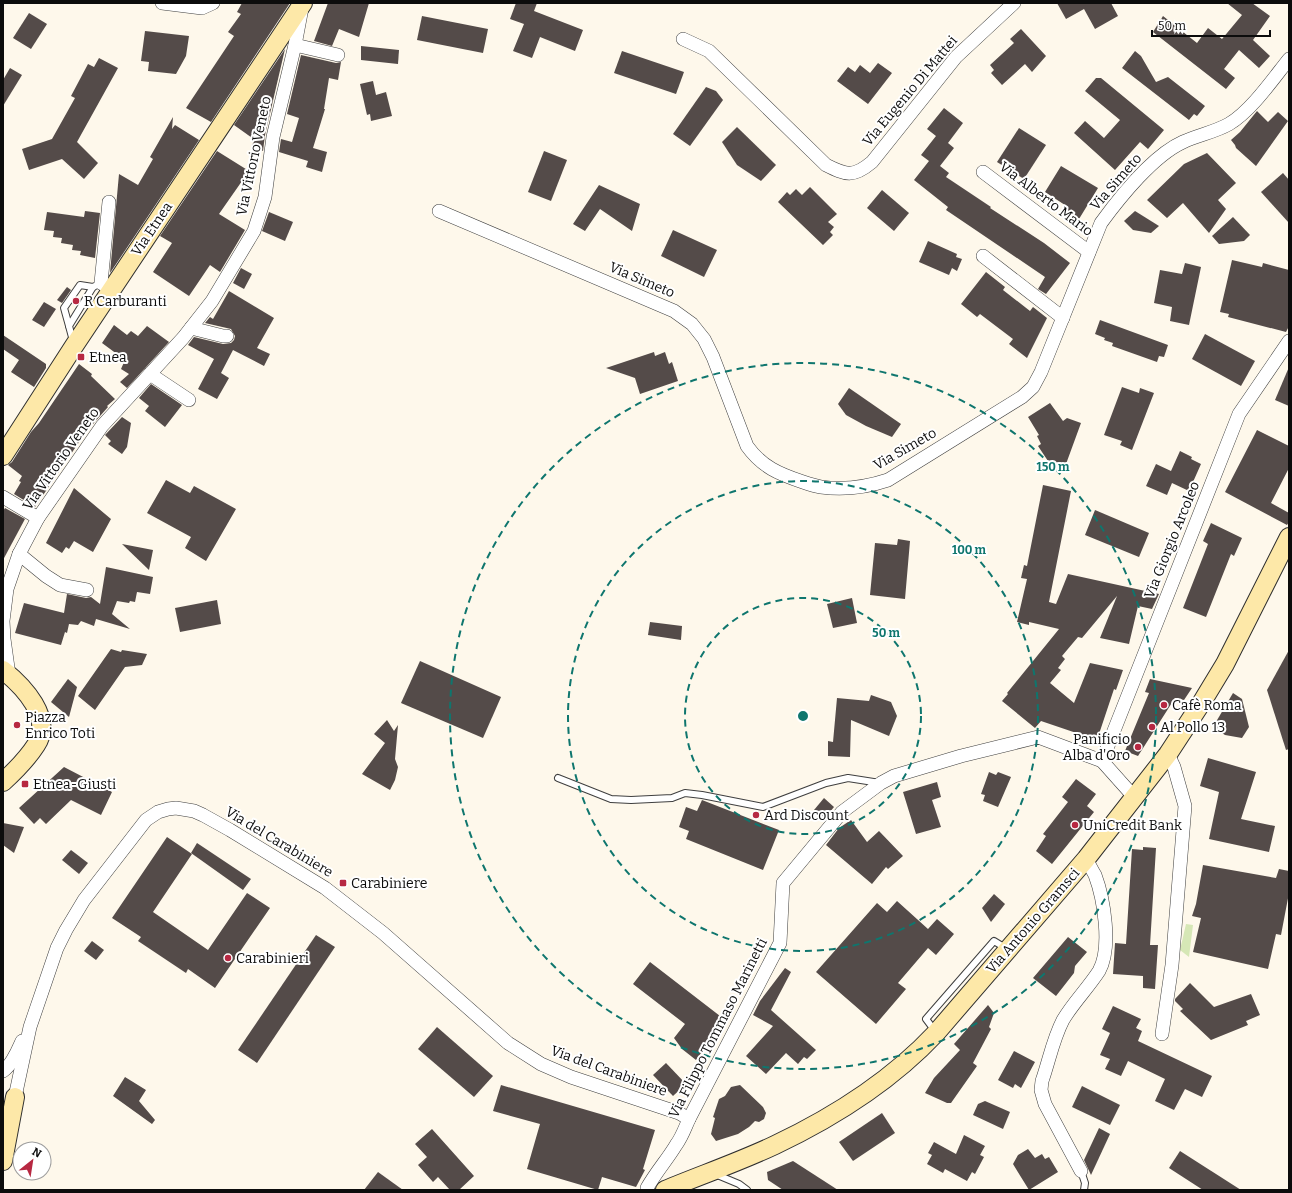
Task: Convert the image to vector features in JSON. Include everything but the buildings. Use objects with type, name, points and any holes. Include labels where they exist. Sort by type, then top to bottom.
[{"type":"main road","name":"Via Etnea","points":[[3,456],[74,346],[102,287],[303,3]]},
{"type":"main road","name":"Via Antonio Gramsci","points":[[665,1190],[774,1145],[820,1122],[858,1099],[917,1054],[1086,859],[1168,754],[1225,664],[1289,537]]},
{"type":"main road","points":[[3,782],[37,745],[41,729],[41,723],[37,710],[29,696],[6,672]]},
{"type":"main road","points":[[3,1161],[9,1103]]},
{"type":"street","points":[[162,3],[202,8],[213,3]]},
{"type":"street","name":"Via Vittorio Veneto","points":[[6,672],[3,621],[7,589],[19,554],[38,518],[102,426],[183,338],[212,301],[254,231],[265,197],[273,137],[295,45],[303,3]]},
{"type":"street","name":"Via Eugenio Di Mattei","points":[[683,39],[709,51],[826,165],[843,173],[855,173],[872,162],[956,57],[1014,3]]},
{"type":"street","points":[[295,45],[338,55]]},
{"type":"street","name":"Via Simeto","points":[[439,211],[674,311],[692,324],[704,339],[713,357],[747,446],[755,457],[769,468],[793,479],[819,487],[843,488],[877,484],[888,480],[1022,397],[1033,387],[1041,372],[1101,223],[1115,204],[1137,180],[1172,148],[1229,124],[1244,112],[1289,59]]},
{"type":"street","name":"Via Alberto Mario","points":[[983,172],[1089,252]]},
{"type":"street","points":[[102,287],[109,202]]},
{"type":"street","points":[[983,256],[1063,318]]},
{"type":"street","points":[[191,328],[227,336]]},
{"type":"street","name":"Via Giorgio Arcoleo","points":[[1102,761],[1239,414],[1289,341]]},
{"type":"street","points":[[150,374],[189,400]]},
{"type":"street","points":[[3,497],[38,518]]},
{"type":"street","points":[[19,554],[46,576],[60,585],[87,590]]},
{"type":"street","name":"Via Filippo Tommaso Marinetti","points":[[648,1190],[647,1188],[654,1175],[676,1146],[780,943],[783,883],[842,812],[881,783],[894,776],[961,756],[1038,737],[1102,761],[1135,798]]},
{"type":"street","points":[[1162,1034],[1172,965],[1185,806],[1174,767],[1168,754]]},
{"type":"street","name":"Via del Carabiniere","points":[[30,1027],[57,948],[84,900],[146,820],[158,812],[168,809],[186,808],[203,815],[230,830],[326,888],[383,933],[508,1043],[541,1064],[571,1077],[680,1113],[689,1119]]},
{"type":"street","points":[[1081,1171],[1045,1104],[1041,1090],[1042,1081],[1062,1022],[1072,1005],[1099,970],[1104,959],[1104,916],[1101,894],[1095,875],[1086,859]]},
{"type":"street","points":[[3,1071],[15,1056],[30,1027]]},
{"type":"street","points":[[9,1103],[30,1027]]},
{"type":"lane","points":[[74,346],[70,326],[64,308],[80,285],[102,287]]},
{"type":"lane","points":[[70,326],[102,287]]},
{"type":"lane","points":[[558,778],[611,798],[631,800],[672,798],[685,793],[763,807],[826,783],[848,778],[881,783]]},
{"type":"lane","points":[[1081,1171],[1085,1184],[1084,1190]]},
{"type":"lane","points":[[710,1172],[739,1184],[748,1190]]},
{"type":"green space","points":[[1186,924],[1193,925],[1189,957],[1180,950]]},
{"type":"place","name":"R Carburanti","points":[[76,301]]},
{"type":"place","name":"Etnea","points":[[81,357]]},
{"type":"place","name":"Cafè Roma","points":[[1164,705]]},
{"type":"place","name":"Piazza Enrico Toti","points":[[17,725]]},
{"type":"place","name":"Al Pollo 13","points":[[1152,727]]},
{"type":"place","name":"Panificio Alba d'Oro","points":[[1138,747]]},
{"type":"place","name":"Etnea-Giusti","points":[[25,784]]},
{"type":"place","name":"Ard Discount","points":[[756,815]]},
{"type":"place","name":"UniCredit Bank","points":[[1075,825]]},
{"type":"place","name":"Carabiniere","points":[[343,883]]},
{"type":"place","name":"Carabinieri","points":[[228,958]]}]
